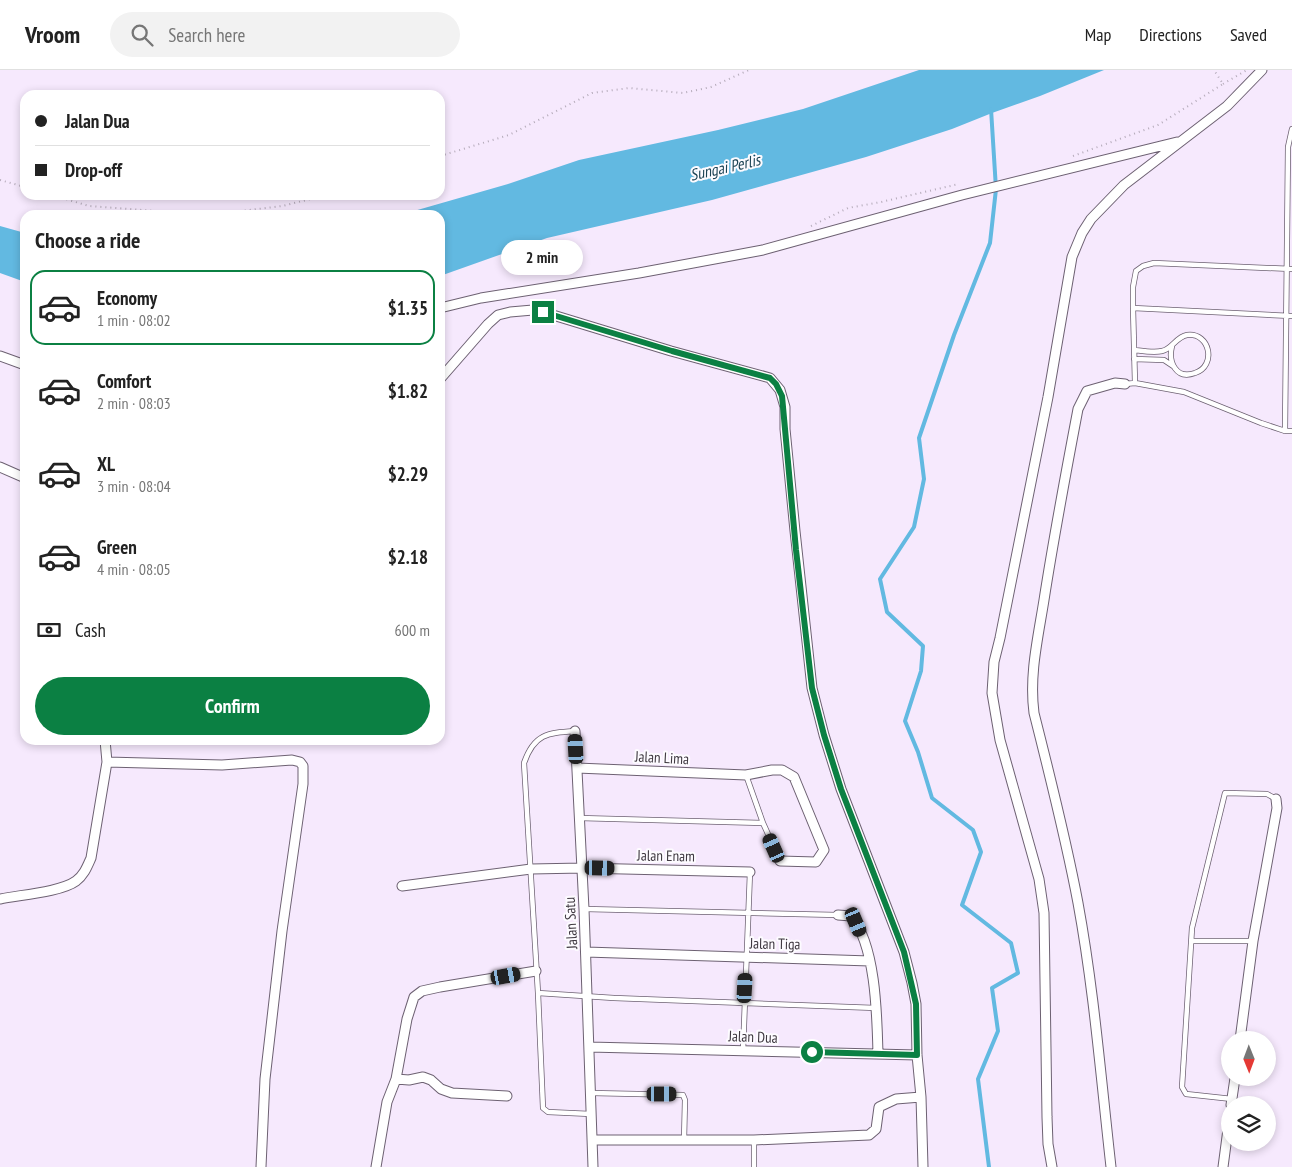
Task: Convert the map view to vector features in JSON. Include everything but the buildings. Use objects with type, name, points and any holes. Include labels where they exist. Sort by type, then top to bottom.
[{"type":"street","points":[[1052,1167],[1048,1144],[1047,1117],[1044,912],[1038,879],[1000,740],[992,693],[994,662],[1048,397],[1072,257],[1082,233],[1100,210],[1124,185],[1227,106],[1262,70]]},
{"type":"street","points":[[445,307],[481,298],[640,273],[763,250],[962,194],[1182,141]]},
{"type":"street","points":[[445,374],[488,324],[498,316],[510,312],[533,310],[770,378],[776,384],[785,407],[785,429],[812,688],[841,789],[904,952],[916,1004],[923,1167]]},
{"type":"street","points":[[0,356],[20,363]]},
{"type":"street","points":[[1111,1167],[1078,905],[1066,842],[1034,713],[1032,695],[1033,668],[1078,409],[1087,391],[1115,383],[1125,384]]},
{"type":"street","points":[[0,467],[20,476]]},
{"type":"street","name":"Jalan Satu","points":[[575,731],[586,952],[593,1167]]},
{"type":"street","points":[[0,899],[64,887],[75,882],[87,869],[91,858],[107,762],[105,745]]},
{"type":"street","points":[[107,762],[222,765],[292,760],[300,762],[304,766],[265,1079],[261,1167]]},
{"type":"street","name":"Jalan Lima","points":[[577,768],[746,775]]},
{"type":"street","points":[[746,775],[782,770],[794,777],[824,850],[816,862],[780,861]]},
{"type":"street","points":[[1241,1031],[1253,941],[1277,808],[1276,799]]},
{"type":"street","name":"Jalan Enam","points":[[402,886],[531,869],[582,868],[750,872]]},
{"type":"street","points":[[838,915],[851,916],[856,922],[870,960],[876,1008],[878,1054]]},
{"type":"street","name":"Jalan Tiga","points":[[586,952],[870,960]]},
{"type":"street","points":[[376,1167],[387,1102],[396,1079],[410,1006],[414,997],[422,991],[440,987],[536,971]]},
{"type":"street","name":"Jalan Dua","points":[[589,1046],[917,1055]]},
{"type":"street","points":[[396,1079],[409,1080],[423,1077],[431,1080],[441,1090],[452,1093],[506,1096]]},
{"type":"street","points":[[592,1140],[754,1140],[869,1135],[876,1128],[879,1107],[896,1099],[921,1097]]},
{"type":"street","points":[[1223,1167],[1225,1151]]},
{"type":"lane","points":[[1285,431],[1290,269],[1288,147],[1292,129]]},
{"type":"lane","points":[[1135,383],[1133,308],[1136,271],[1143,266],[1154,264],[1290,269]]},
{"type":"lane","points":[[1133,308],[1289,315]]},
{"type":"lane","points":[[1134,359],[1164,360],[1180,372],[1191,375],[1200,372],[1207,364],[1209,354],[1206,344],[1199,337],[1188,335],[1179,338],[1172,346],[1162,351],[1135,350]]},
{"type":"lane","points":[[1172,346],[1170,356],[1173,366]]},
{"type":"lane","points":[[1286,378],[1292,378]]},
{"type":"lane","points":[[1125,384],[1135,383],[1184,392],[1247,418],[1285,431],[1292,431]]},
{"type":"lane","points":[[575,731],[551,733],[538,740],[529,748],[524,763],[543,1108],[548,1112],[591,1114]]},
{"type":"lane","points":[[746,775],[780,861]]},
{"type":"lane","points":[[1221,1100],[1186,1094],[1182,1087],[1192,928],[1225,793],[1267,794],[1276,799]]},
{"type":"lane","points":[[579,818],[763,822]]},
{"type":"lane","points":[[743,1050],[750,872]]},
{"type":"lane","points":[[584,909],[838,915]]},
{"type":"lane","points":[[1192,941],[1253,941]]},
{"type":"lane","points":[[538,993],[876,1008]]},
{"type":"lane","points":[[591,1093],[683,1095],[685,1100],[684,1140]]},
{"type":"lane","points":[[754,1140],[754,1167]]},
{"type":"path","points":[[445,154],[510,135],[592,92],[629,88],[683,93],[711,87],[750,70]]},
{"type":"path","points":[[1214,70],[1223,84]]},
{"type":"path","points":[[1067,158],[1158,126],[1247,70]]},
{"type":"path","points":[[0,180],[20,186]]},
{"type":"path","points":[[808,227],[848,208],[967,182]]},
{"type":"path","points":[[69,200],[89,206],[142,210]]},
{"type":"path","points":[[250,210],[282,206],[307,200]]},
{"type":"water","name":"Sungai Perlis","points":[[919,70],[1104,70],[952,129],[866,157],[712,200],[547,238],[445,274],[445,210],[417,210],[508,184],[579,160],[718,130],[803,109]]},
{"type":"water","points":[[0,226],[20,232],[20,280],[0,273]]},
{"type":"waterway","points":[[989,1167],[978,1079],[998,1031],[992,988],[1018,973],[1011,943],[962,905],[981,852],[973,830],[932,798],[918,752],[905,721],[921,671],[923,646],[887,612],[880,579],[914,527],[924,479],[919,438],[954,335],[990,243],[996,189],[991,109]]},
{"type":"route","points":[[543,312],[770,378],[780,390],[785,407],[785,429],[796,550],[812,688],[841,789],[858,828],[893,927],[904,952],[916,1004],[918,1041],[917,1055],[812,1052]]}]
